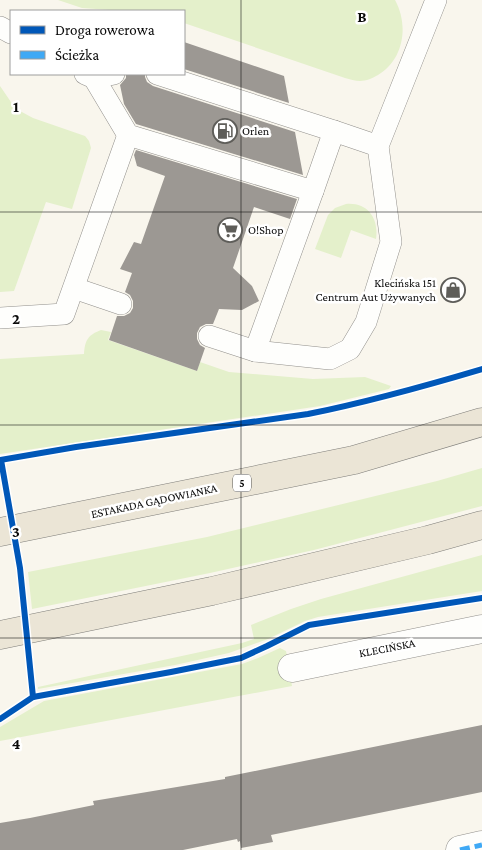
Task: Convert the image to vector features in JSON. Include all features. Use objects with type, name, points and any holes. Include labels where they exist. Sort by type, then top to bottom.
[{"type":"main road","name":"ESTAKADA GĄDOWIANKA","points":[[0,532],[354,460],[482,422]]},
{"type":"main road","points":[[0,635],[212,591],[428,540],[482,525]]},
{"type":"street","name":"KLECIŃSKA","points":[[292,668],[482,629]]},
{"type":"street","points":[[460,850],[482,846]]},
{"type":"lane","points":[[209,336],[254,351],[330,359],[350,349],[366,322],[391,242],[378,146],[436,0]]},
{"type":"lane","points":[[0,318],[64,314],[128,135],[98,75]]},
{"type":"lane","points":[[160,75],[378,146]]},
{"type":"lane","points":[[254,351],[334,131]]},
{"type":"lane","points":[[128,135],[313,191]]},
{"type":"lane","points":[[74,288],[121,304]]},
{"type":"green space","points":[[58,0],[395,0],[402,20],[403,31],[398,51],[394,60],[387,68],[372,78],[358,81],[185,23],[185,10],[82,8]]},
{"type":"green space","points":[[0,86],[13,105],[20,111],[33,118],[85,136],[91,148],[72,209],[46,202],[14,291],[0,292]]},
{"type":"green space","points":[[346,204],[360,206],[370,213],[376,225],[376,239],[351,230],[341,258],[315,249],[328,215],[335,208]]},
{"type":"green space","points":[[101,330],[111,332],[108,340],[197,371],[200,362],[229,372],[313,379],[365,377],[391,386],[389,389],[320,406],[0,454],[0,359],[84,354],[88,339]]},
{"type":"green space","points":[[482,468],[482,506],[314,550],[32,609],[28,572],[207,537],[437,481]]},
{"type":"green space","points":[[482,555],[482,591],[318,617],[305,621],[268,639],[229,653],[175,665],[38,689],[38,687],[242,643],[254,639],[251,625],[291,609]]},
{"type":"green space","points":[[280,648],[286,651],[292,686],[0,741],[0,727],[44,701],[242,664]]},
{"type":"building","points":[[185,42],[284,76],[289,103],[185,69]]},
{"type":"building","points":[[126,75],[145,75],[147,82],[153,86],[295,132],[303,175],[136,124],[124,104],[120,85],[126,78]]},
{"type":"building","points":[[136,150],[297,199],[290,219],[254,207],[233,268],[252,286],[259,301],[242,310],[219,309],[213,324],[206,324],[200,327],[197,339],[200,345],[205,348],[197,371],[109,340],[117,316],[124,316],[130,313],[133,308],[133,301],[130,295],[125,292],[132,273],[120,269],[134,242],[141,244],[165,176],[137,166],[134,155]]},
{"type":"building","points":[[482,725],[482,792],[271,835],[273,842],[241,848],[240,841],[238,842],[237,839],[183,850],[0,850],[0,823],[94,805],[93,801],[225,779],[225,777]]},
{"type":"marked path","points":[[460,850],[482,845]]},
{"type":"cycle path","points":[[0,460],[76,447],[308,414],[396,393],[482,369]]},
{"type":"cycle path","points":[[1,460],[20,568],[33,697]]},
{"type":"cycle path","points":[[0,719],[33,697],[241,658],[309,625],[482,598]]},
{"type":"place","name":"Orlen","points":[[225,131]]},
{"type":"place","name":"O!Shop","points":[[230,230]]},
{"type":"place","name":"Klecińska 151 Centrum Aut Używanych","points":[[453,290]]}]
